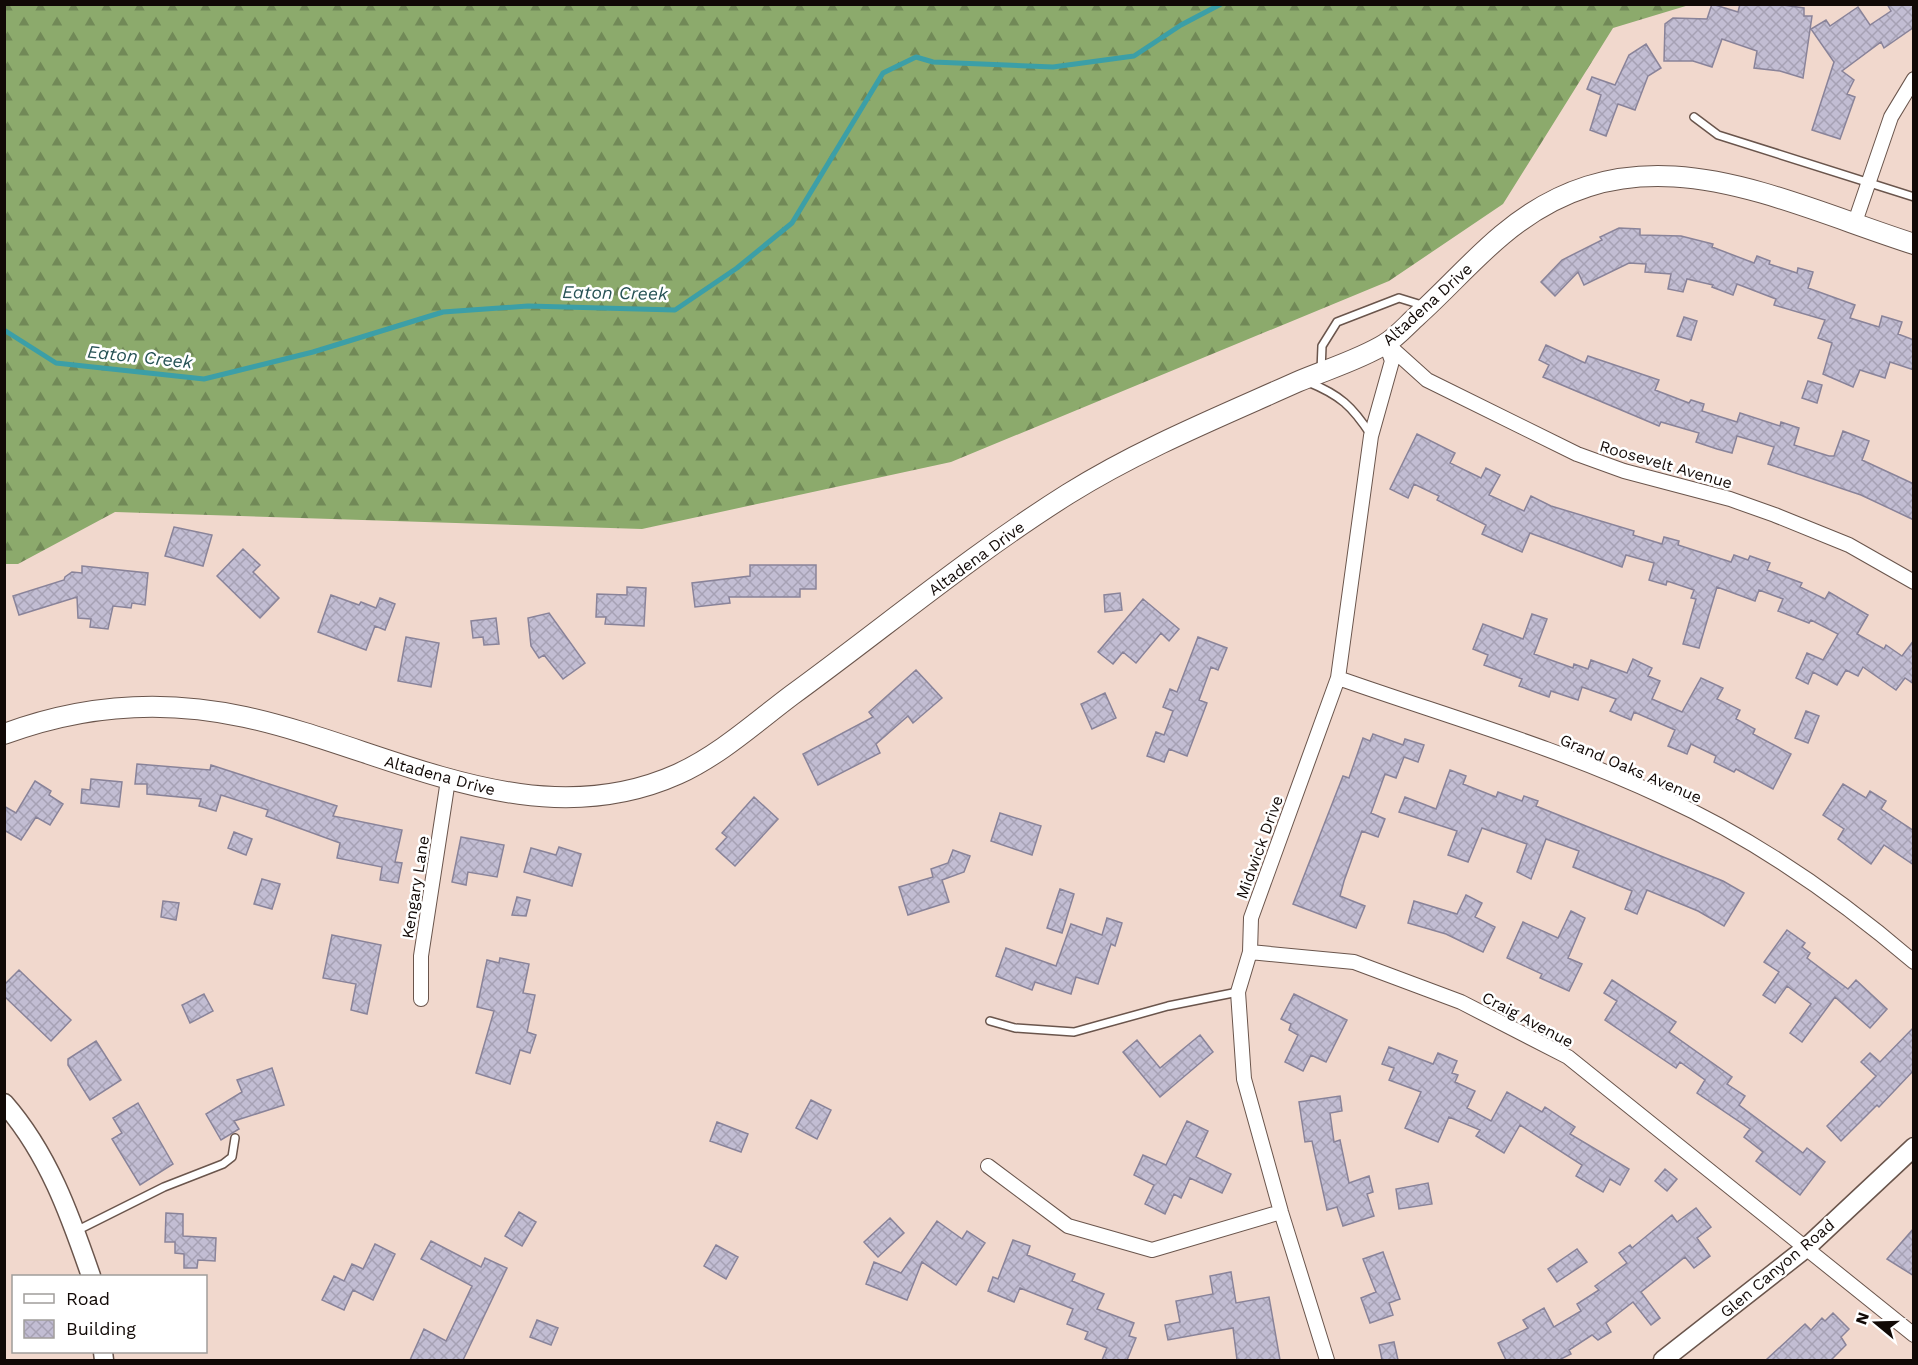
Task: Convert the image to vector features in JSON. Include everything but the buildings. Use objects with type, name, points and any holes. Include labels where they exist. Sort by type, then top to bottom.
[{"type":"main road","name":"Altadena Drive","points":[[4,734],[33,723],[98,708],[197,709],[246,717],[447,780],[532,796],[570,796],[641,788],[682,772],[717,751],[846,656],[958,568],[1063,497],[1151,448],[1386,344],[1502,235],[1543,205],[1574,190],[1613,180],[1649,175],[1682,175],[1711,180],[1914,244]]},
{"type":"street","points":[[1854,225],[1891,117],[1914,79]]},
{"type":"street","name":"Midwick Drive","points":[[1327,1360],[1281,1212],[1244,1079],[1238,992],[1250,952],[1251,918],[1338,678],[1371,436],[1392,361],[1386,344]]},
{"type":"street","name":"Roosevelt Avenue","points":[[1386,344],[1427,380],[1577,454],[1624,471],[1730,499],[1775,514],[1849,546],[1914,582]]},
{"type":"street","name":"Grand Oaks Avenue","points":[[1338,678],[1586,765],[1663,797],[1740,836],[1805,877],[1851,910],[1914,962]]},
{"type":"street","name":"Kengary Lane","points":[[421,999],[421,956],[447,780]]},
{"type":"street","name":"Craig Avenue","points":[[1250,952],[1353,962],[1461,1002],[1568,1057],[1914,1335]]},
{"type":"street","points":[[4,1103],[25,1127],[48,1167],[76,1231],[91,1275]]},
{"type":"street","name":"Glen Canyon Road","points":[[1663,1360],[1806,1248],[1914,1147]]},
{"type":"street","points":[[988,1166],[1068,1226],[1152,1250],[1281,1212]]},
{"type":"lane","points":[[1694,117],[1718,135],[1914,197]]},
{"type":"lane","points":[[1371,436],[1356,412],[1312,376],[1322,346],[1336,322],[1399,298],[1428,307]]},
{"type":"lane","points":[[990,1021],[1015,1028],[1074,1032],[1168,1006],[1238,992]]},
{"type":"lane","points":[[76,1231],[164,1187],[223,1164],[232,1157],[235,1138]]},
{"type":"green space","points":[[5,4],[1689,5],[1613,28],[1503,204],[1389,281],[951,462],[642,529],[115,512],[18,564],[4,564]]},
{"type":"waterway","name":"Eaton Creek","points":[[4,330],[56,363],[204,379],[313,352],[443,312],[528,306],[675,310],[737,268],[792,223],[883,73],[916,57],[933,62],[1053,67],[1134,56],[1181,25],[1221,4]]}]
